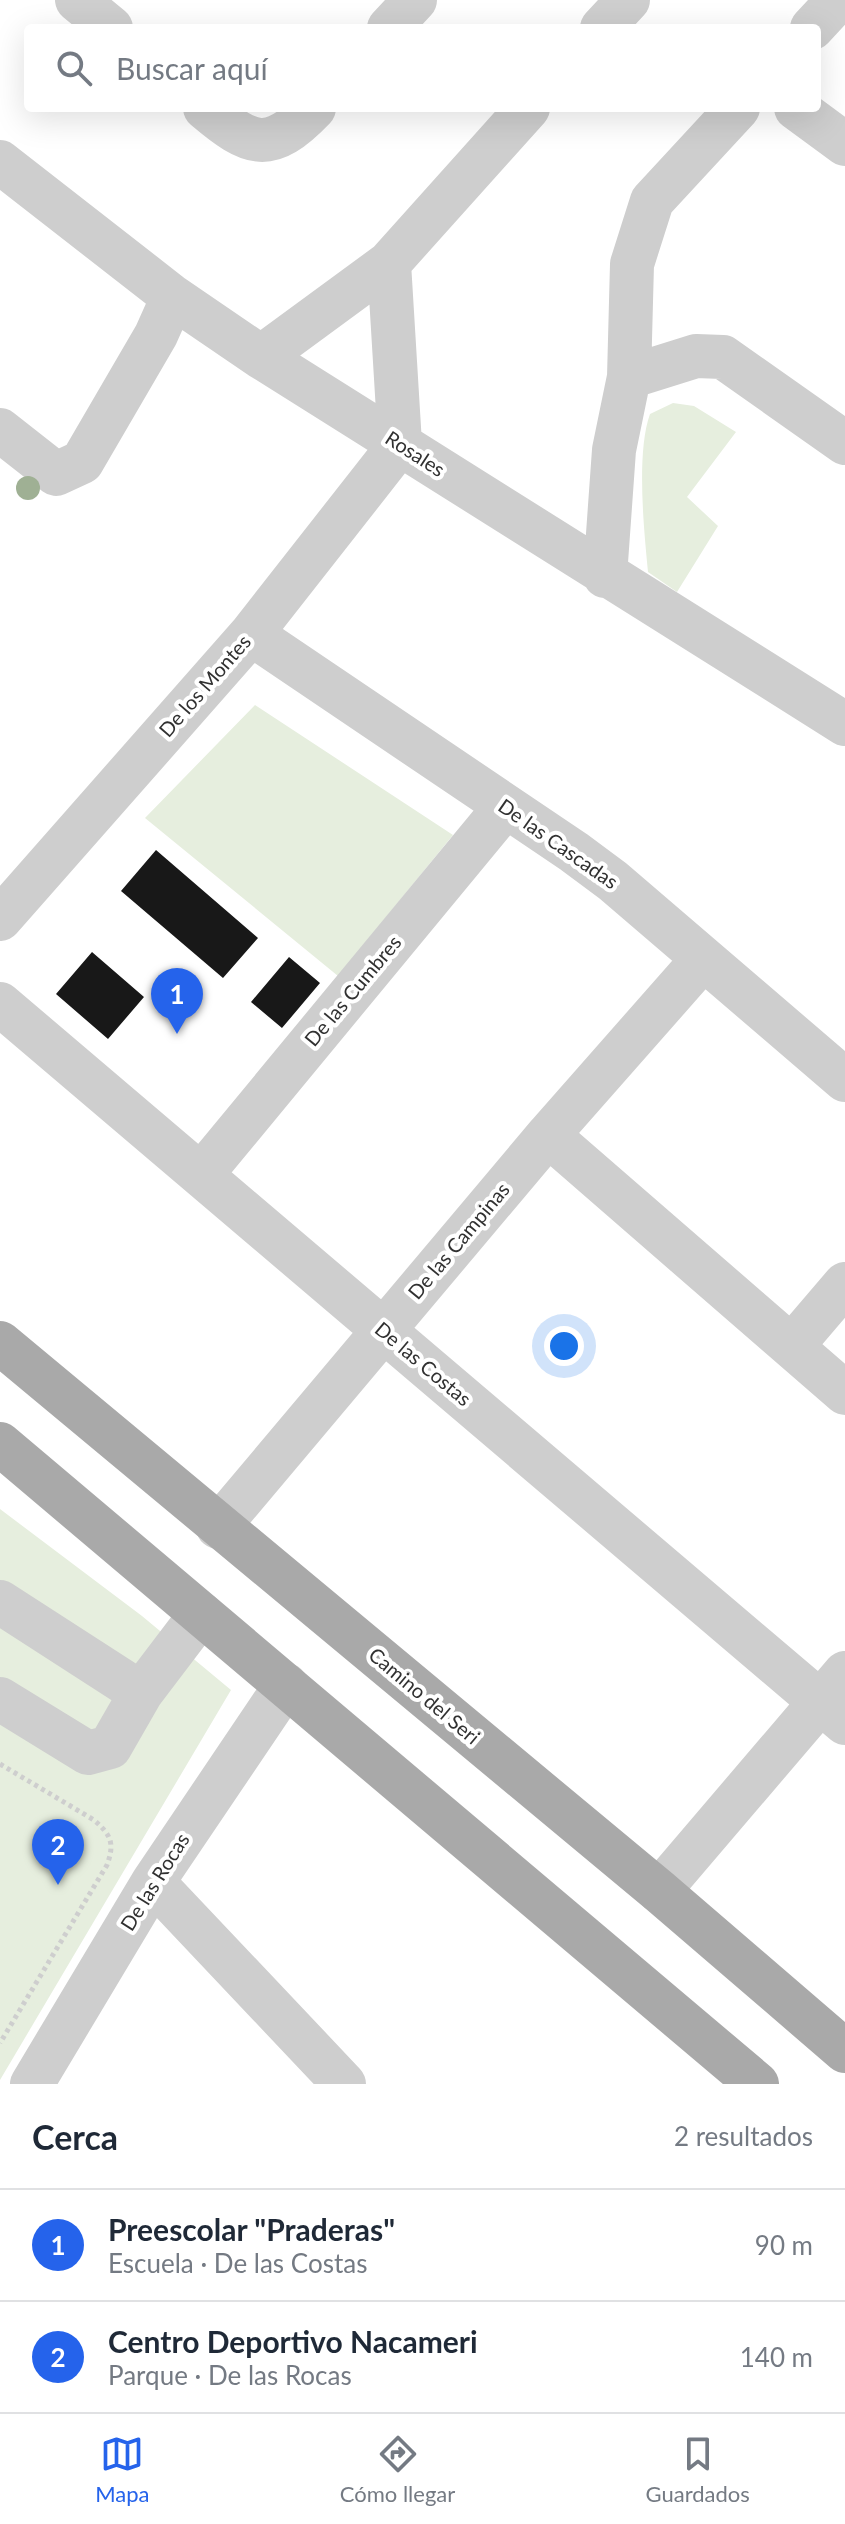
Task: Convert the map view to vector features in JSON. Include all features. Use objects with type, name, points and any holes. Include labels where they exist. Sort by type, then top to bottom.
[{"type":"main road","name":"Camino del Seri","points":[[0,1343],[659,1891],[845,2051]]},
{"type":"main road","points":[[0,1444],[757,2084]]},
{"type":"street","points":[[77,0],[106,24]]},
{"type":"street","points":[[393,24],[415,0]]},
{"type":"street","points":[[606,24],[628,0]]},
{"type":"street","points":[[816,24],[838,0]]},
{"type":"street","points":[[210,112],[230,129],[267,140],[279,138],[293,130],[310,112]]},
{"type":"street","points":[[261,357],[389,263],[524,112]]},
{"type":"street","points":[[605,576],[614,450],[629,377],[632,264],[652,201],[734,112]]},
{"type":"street","points":[[801,112],[845,144]]},
{"type":"street","name":"Rosales","points":[[0,162],[173,297],[261,357],[845,724]]},
{"type":"street","points":[[389,263],[400,444]]},
{"type":"street","points":[[0,430],[56,474],[82,462],[156,335],[173,297]]},
{"type":"street","points":[[629,377],[696,356],[723,357],[845,443]]},
{"type":"street","name":"De los Montes","points":[[0,919],[251,634],[400,444]]},
{"type":"street","name":"De las Cascadas","points":[[251,634],[613,881],[845,1080]]},
{"type":"street","name":"De las Cumbres","points":[[201,1175],[505,807]]},
{"type":"street","name":"De las Campinas","points":[[218,1527],[548,1135],[703,959]]},
{"type":"street","name":"De las Costas","points":[[0,1004],[384,1330],[837,1700]]},
{"type":"street","points":[[548,1135],[845,1393]]},
{"type":"street","points":[[792,1346],[845,1284]]},
{"type":"street","points":[[0,1602],[141,1693]]},
{"type":"street","points":[[0,1699],[88,1753],[110,1747],[141,1693],[201,1614]]},
{"type":"street","name":"De las Rocas","points":[[32,2084],[153,1882],[286,1685]]},
{"type":"street","points":[[659,1891],[837,1700]]},
{"type":"street","points":[[153,1882],[344,2084]]},
{"type":"path","points":[[0,1764],[94,1820],[107,1831],[112,1850],[107,1865],[0,2043]]},
{"type":"green space","points":[[673,403],[694,406],[736,432],[687,497],[718,526],[677,592],[648,572],[642,492],[643,449],[650,414]]},
{"type":"green space","points":[[255,705],[453,835],[338,976],[145,818]]},
{"type":"green space","points":[[0,1509],[142,1616],[231,1690],[0,2080]]},
{"type":"building","points":[[156,850],[258,938],[223,978],[121,891]]},
{"type":"building","points":[[92,952],[144,997],[108,1039],[56,994]]},
{"type":"building","points":[[289,957],[320,983],[282,1028],[251,1002]]},
{"type":"place","name":"Preescolar \"Praderas\"","points":[[177,1034]]},
{"type":"place","name":"Centro Deportivo Nacameri","points":[[58,1885]]}]
